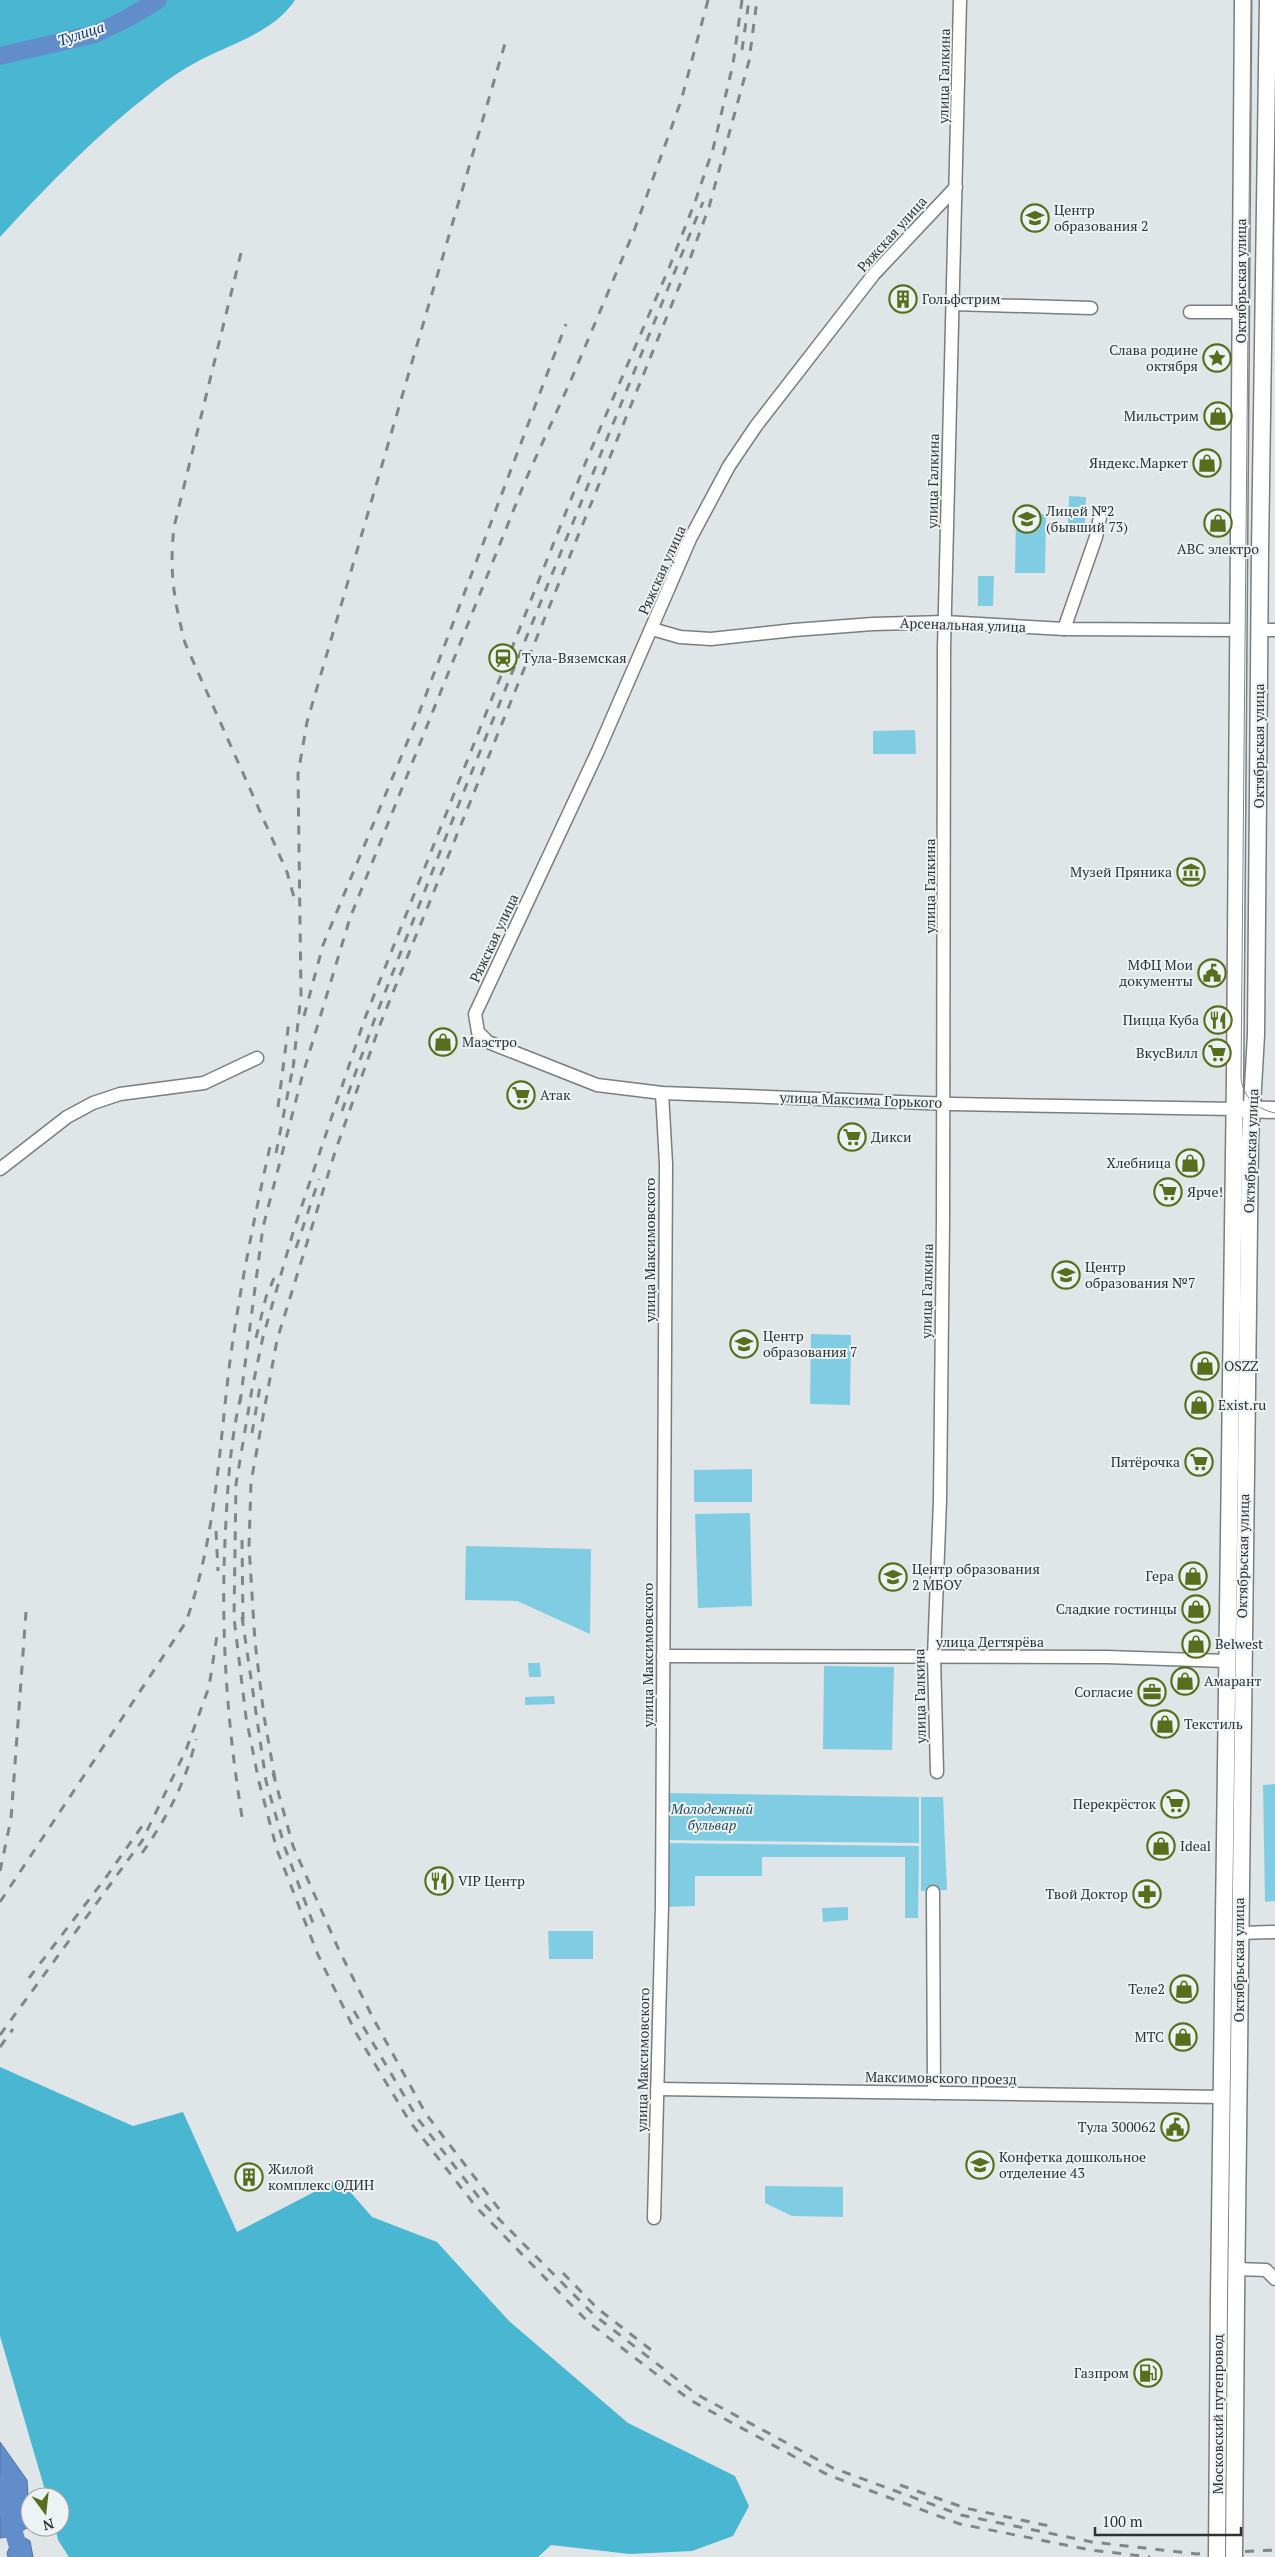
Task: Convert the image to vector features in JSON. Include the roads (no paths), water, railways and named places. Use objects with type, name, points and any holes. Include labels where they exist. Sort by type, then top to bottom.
[{"type":"main road","name":"Октябрьская улица","points":[[1236,2301],[1232,1907],[1227,1661],[1235,1109],[1243,0]]},
{"type":"main road","name":"Октябрьская улица","points":[[1232,1907],[1251,1109],[1256,1035],[1267,630],[1268,0]]},
{"type":"main road","points":[[1241,312],[1269,312]]},
{"type":"main road","name":"Арсенальная улица","points":[[1238,630],[1267,630]]},
{"type":"main road","name":"улица Максима Горького","points":[[1235,1109],[1275,1110]]},
{"type":"main road","name":"Октябрьская улица","points":[[1219,2301],[1223,2097],[1232,1933]]},
{"type":"main road","name":"Московский путепровод","points":[[1217,2557],[1219,2301]]},
{"type":"main road","name":"Московский путепровод","points":[[1234,2557],[1236,2301]]},
{"type":"street","name":"улица Галкина","points":[[936,1772],[934,1657],[940,1500],[943,1223],[941,1103],[944,1009],[945,622],[960,0]]},
{"type":"street","name":"Ряжская улица","points":[[475,1014],[652,629],[690,540],[715,489],[734,458],[879,268],[956,188]]},
{"type":"street","points":[[953,304],[1091,308]]},
{"type":"street","points":[[1190,312],[1241,312]]},
{"type":"street","points":[[1064,629],[1096,537],[1100,517]]},
{"type":"street","name":"Арсенальная улица","points":[[652,629],[680,637],[711,639],[804,629],[945,622],[1064,629],[1238,630]]},
{"type":"street","name":"улица Максима Горького","points":[[475,1014],[478,1032],[488,1042],[597,1085],[662,1093],[941,1103],[1235,1109]]},
{"type":"street","points":[[0,1169],[67,1117],[93,1103],[120,1094],[199,1084],[257,1058]]},
{"type":"street","name":"улица Максимовского","points":[[654,2218],[662,1905],[666,1164],[662,1093]]},
{"type":"street","name":"улица Дегтярёва","points":[[662,1656],[1106,1658],[1227,1661]]},
{"type":"street","points":[[933,1892],[934,2093]]},
{"type":"street","points":[[1232,1933],[1275,1932]]},
{"type":"street","name":"Максимовского проезд","points":[[658,2089],[1223,2097]]},
{"type":"street","points":[[1236,2269],[1266,2270],[1275,2279]]},
{"type":"waterway","name":"Тулица","points":[[0,56],[95,34],[128,18],[158,0]]},
{"type":"waterway","name":"Тулица","points":[[0,2484],[21,2557]]},
{"type":"tram line","points":[[1251,0],[1241,1078],[1244,1091],[1252,1101],[1262,1109],[1275,1113]]},
{"type":"railway","points":[[240,1403],[263,1227],[302,1077],[350,918],[526,479],[571,380],[634,231],[681,101],[708,0]]},
{"type":"railway","points":[[742,0],[733,64],[713,149],[695,202],[669,268],[587,459],[365,1018],[294,1229],[263,1337],[236,1484],[234,1618],[246,1717],[259,1782],[277,1850],[318,1955],[356,2033],[410,2122],[477,2208],[588,2322],[690,2400],[828,2475],[960,2524],[1091,2550],[1150,2557]]},
{"type":"railway","points":[[742,50],[749,0]]},
{"type":"railway","points":[[275,1779],[264,1716],[255,1642],[249,1546],[251,1482],[277,1340],[335,1152],[381,1022],[687,267],[709,207],[749,61],[757,0]]},
{"type":"railway","points":[[293,1068],[301,995],[298,774],[307,722],[506,40]]},
{"type":"railway","points":[[342,1111],[375,1018],[460,801],[703,202]]},
{"type":"railway","points":[[241,253],[174,527],[173,586],[185,643],[287,872],[295,901]]},
{"type":"railway","points":[[304,1016],[323,945],[416,721],[566,324]]},
{"type":"railway","points":[[278,1107],[289,1021]]},
{"type":"railway","points":[[276,1153],[294,1062]]},
{"type":"railway","points":[[0,1902],[186,1622],[204,1558],[210,1525],[234,1333],[248,1251],[271,1142]]},
{"type":"railway","points":[[296,1248],[319,1179]]},
{"type":"railway","points":[[256,1338],[266,1297],[274,1278]]},
{"type":"railway","points":[[252,1433],[261,1381]]},
{"type":"railway","points":[[241,1396],[232,1442],[229,1474],[224,1559],[224,1633],[228,1706],[242,1817]]},
{"type":"railway","points":[[216,1531],[218,1571]]},
{"type":"railway","points":[[242,1540],[243,1622]]},
{"type":"railway","points":[[0,1871],[11,1819],[26,1612]]},
{"type":"railway","points":[[242,1617],[266,1781],[285,1848],[313,1923]]},
{"type":"railway","points":[[0,2035],[142,1841],[186,1750],[209,1687],[218,1629]]},
{"type":"railway","points":[[142,1853],[175,1799],[187,1770],[196,1739]]},
{"type":"railway","points":[[273,1773],[293,1846],[338,1948],[373,2018],[426,2114],[499,2209]]},
{"type":"railway","points":[[29,1978],[107,1876],[147,1819]]},
{"type":"railway","points":[[354,2011],[418,2119],[484,2204],[594,2315],[696,2394],[833,2468],[961,2515],[1092,2542],[1197,2554],[1275,2550]]},
{"type":"railway","points":[[0,2047],[13,2029]]},
{"type":"railway","points":[[563,2273],[597,2308],[655,2353]]},
{"type":"railway","points":[[900,2485],[965,2508],[1054,2527]]},
{"type":"place","name":"Центр образования 2","points":[[1035,218]]},
{"type":"place","name":"Гольфстрим","points":[[903,299]]},
{"type":"place","name":"Слава родине октября","points":[[1217,358]]},
{"type":"place","name":"Мильстрим","points":[[1218,416]]},
{"type":"place","name":"Яндекс.Маркет","points":[[1207,463]]},
{"type":"place","name":"Лицей №2 (бывший 73)","points":[[1027,519]]},
{"type":"place","name":"АВС электро","points":[[1218,523]]},
{"type":"place","name":"Тула-Вяземская","points":[[503,658]]},
{"type":"place","name":"Музей Пряника","points":[[1191,872]]},
{"type":"place","name":"МФЦ Мои документы","points":[[1212,973]]},
{"type":"place","name":"Пицца Куба","points":[[1218,1020]]},
{"type":"place","name":"Маэстро","points":[[443,1042]]},
{"type":"place","name":"ВкусВилл","points":[[1217,1053]]},
{"type":"place","name":"Атак","points":[[521,1095]]},
{"type":"place","name":"Дикси","points":[[852,1137]]},
{"type":"place","name":"Хлебница","points":[[1190,1163]]},
{"type":"place","name":"Ярче!","points":[[1168,1192]]},
{"type":"place","name":"Центр образования №7","points":[[1066,1275]]},
{"type":"place","name":"Центр образования 7","points":[[744,1344]]},
{"type":"place","name":"OSZZ","points":[[1205,1366]]},
{"type":"place","name":"Exist.ru","points":[[1199,1405]]},
{"type":"place","name":"Пятёрочка","points":[[1199,1462]]},
{"type":"place","name":"Гера","points":[[1193,1576]]},
{"type":"place","name":"Центр образования 2 МБОУ","points":[[893,1577]]},
{"type":"place","name":"Сладкие гостинцы","points":[[1196,1609]]},
{"type":"place","name":"Belwest","points":[[1196,1644]]},
{"type":"place","name":"Амарант","points":[[1185,1681]]},
{"type":"place","name":"Согласие","points":[[1152,1692]]},
{"type":"place","name":"Текстиль","points":[[1165,1724]]},
{"type":"place","name":"Перекрёсток","points":[[1175,1804]]},
{"type":"place","name":"Ideal","points":[[1161,1846]]},
{"type":"place","name":"VIP Центр","points":[[439,1881]]},
{"type":"place","name":"Твой Доктор","points":[[1147,1894]]},
{"type":"place","name":"Теле2","points":[[1184,1989]]},
{"type":"place","name":"МТС","points":[[1183,2037]]},
{"type":"place","name":"Тула 300062","points":[[1175,2127]]},
{"type":"place","name":"Конфетка дошкольное отделение 43","points":[[980,2165]]},
{"type":"place","name":"Жилой комплекс ОДИН","points":[[249,2177]]},
{"type":"place","name":"Газпром","points":[[1148,2373]]},
{"type":"park label","name":"Молодежный бульвар","points":[[712,1818]]}]
